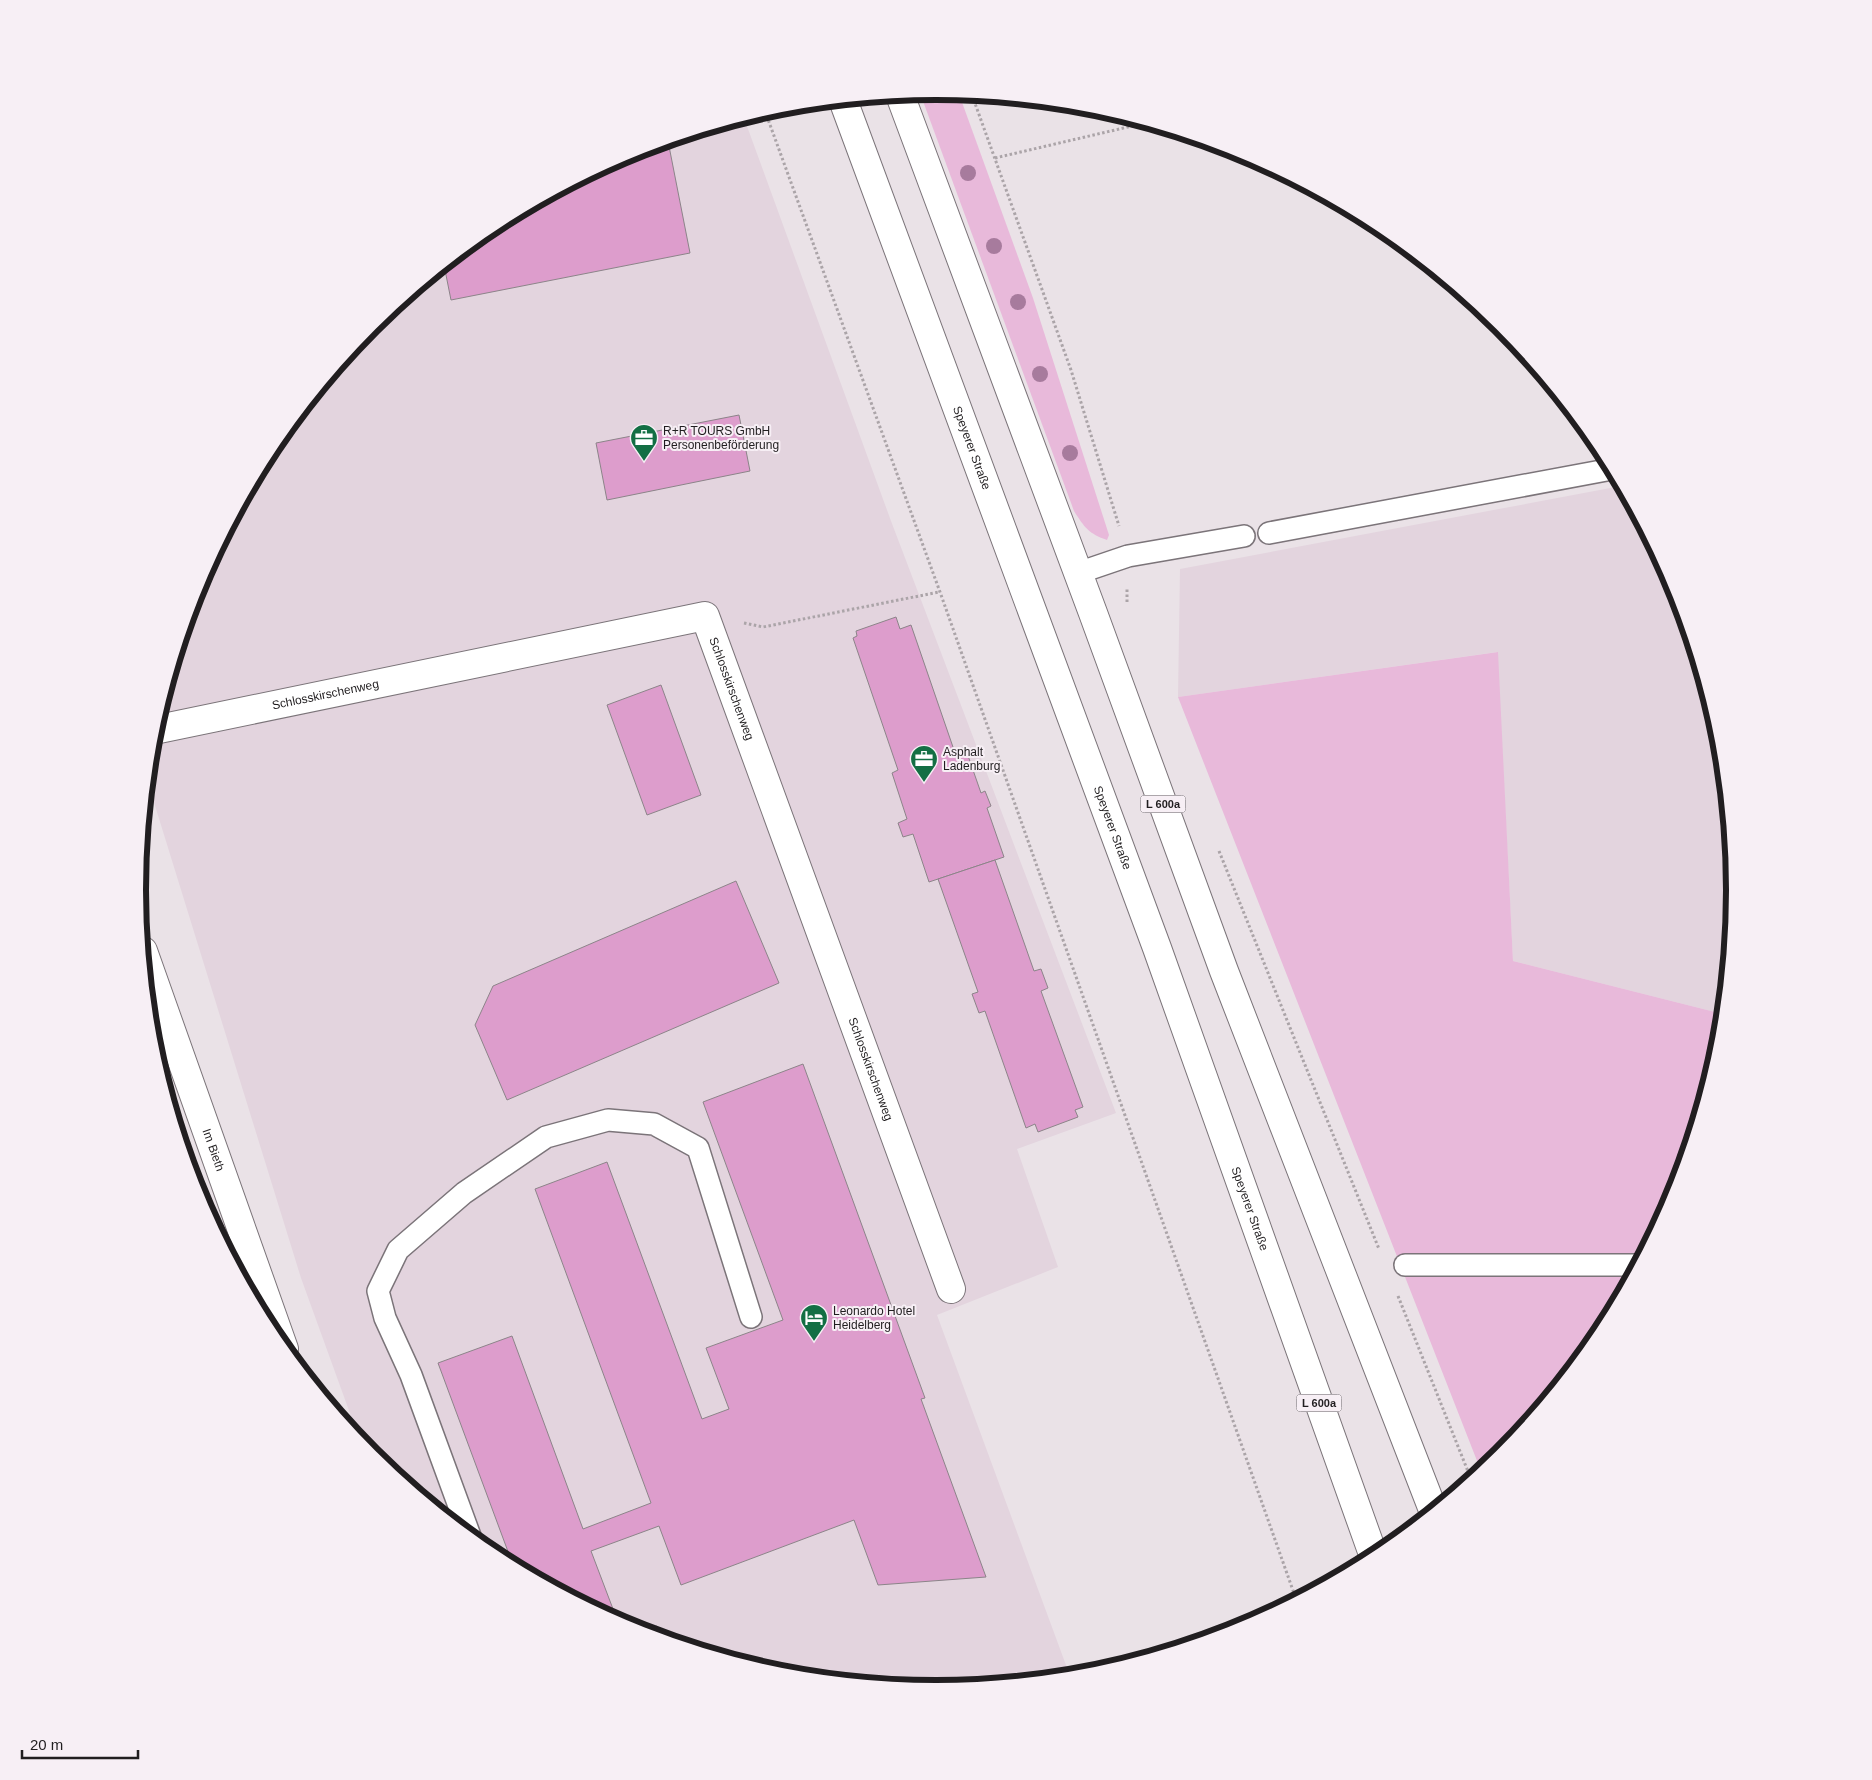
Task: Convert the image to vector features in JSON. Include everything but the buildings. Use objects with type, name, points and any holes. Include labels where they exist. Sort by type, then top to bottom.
[{"type":"main road","name":"L 600a","points":[[902,101],[1224,971],[1431,1505]]},
{"type":"main road","name":"Speyerer Straße","points":[[845,106],[1154,939],[1371,1549]]},
{"type":"main road","name":"Schlosskirschenweg","points":[[163,728],[704,616],[951,1289]]},
{"type":"main road","name":"Im Bieth","points":[[151,974],[274,1321]]},
{"type":"lane","points":[[1269,533],[1605,470]]},
{"type":"lane","points":[[1078,573],[1128,556],[1244,536]]},
{"type":"lane","points":[[466,1525],[411,1375],[385,1318],[378,1291],[398,1250],[464,1193],[546,1137],[608,1120],[654,1124],[698,1148],[751,1317]]},
{"type":"lane","points":[[1406,1265],[1631,1265]]},
{"type":"path","points":[[974,101],[1071,370],[1103,469],[1128,556],[1127,610]]},
{"type":"path","points":[[768,118],[940,592],[1294,1594]]},
{"type":"path","points":[[995,158],[1134,126]]},
{"type":"path","points":[[704,616],[763,627],[940,592]]},
{"type":"path","points":[[1217,844],[1383,1258]]},
{"type":"path","points":[[1398,1295],[1469,1473]]},
{"type":"shaded area","points":[[923,101],[962,101],[1033,298],[1109,535],[1107,540],[1088,529],[1074,511]]},
{"type":"shaded area","points":[[746,124],[891,521],[1116,1113],[1017,1149],[1058,1267],[937,1315],[1067,1669],[988,1678],[936,1680],[884,1678],[833,1673],[782,1665],[682,1638],[634,1620],[587,1599],[497,1547],[455,1517],[415,1484],[377,1449],[354,1424],[301,1278],[152,796],[161,736],[173,686],[188,636],[206,588],[227,541],[252,495],[279,451],[309,409],[377,331],[415,296],[455,263],[497,233],[587,181],[634,160],[682,142]]},
{"type":"shaded area","points":[[1615,487],[1645,541],[1666,588],[1684,636],[1711,736],[1724,838],[1726,890],[1724,942],[1716,1012],[1513,961],[1497,652],[1178,697],[1180,569]]},
{"type":"shaded area","points":[[1498,652],[1513,961],[1716,1012],[1711,1044],[1699,1094],[1684,1144],[1666,1192],[1645,1239],[1593,1329],[1563,1371],[1530,1411],[1478,1464],[1178,697]]},
{"type":"place","name":"R+R TOURS GmbH Personenbeförderung","points":[[644,462]]},
{"type":"place","name":"Asphalt Ladenburg","points":[[924,783]]},
{"type":"place","name":"Leonardo Hotel Heidelberg","points":[[814,1342]]}]
